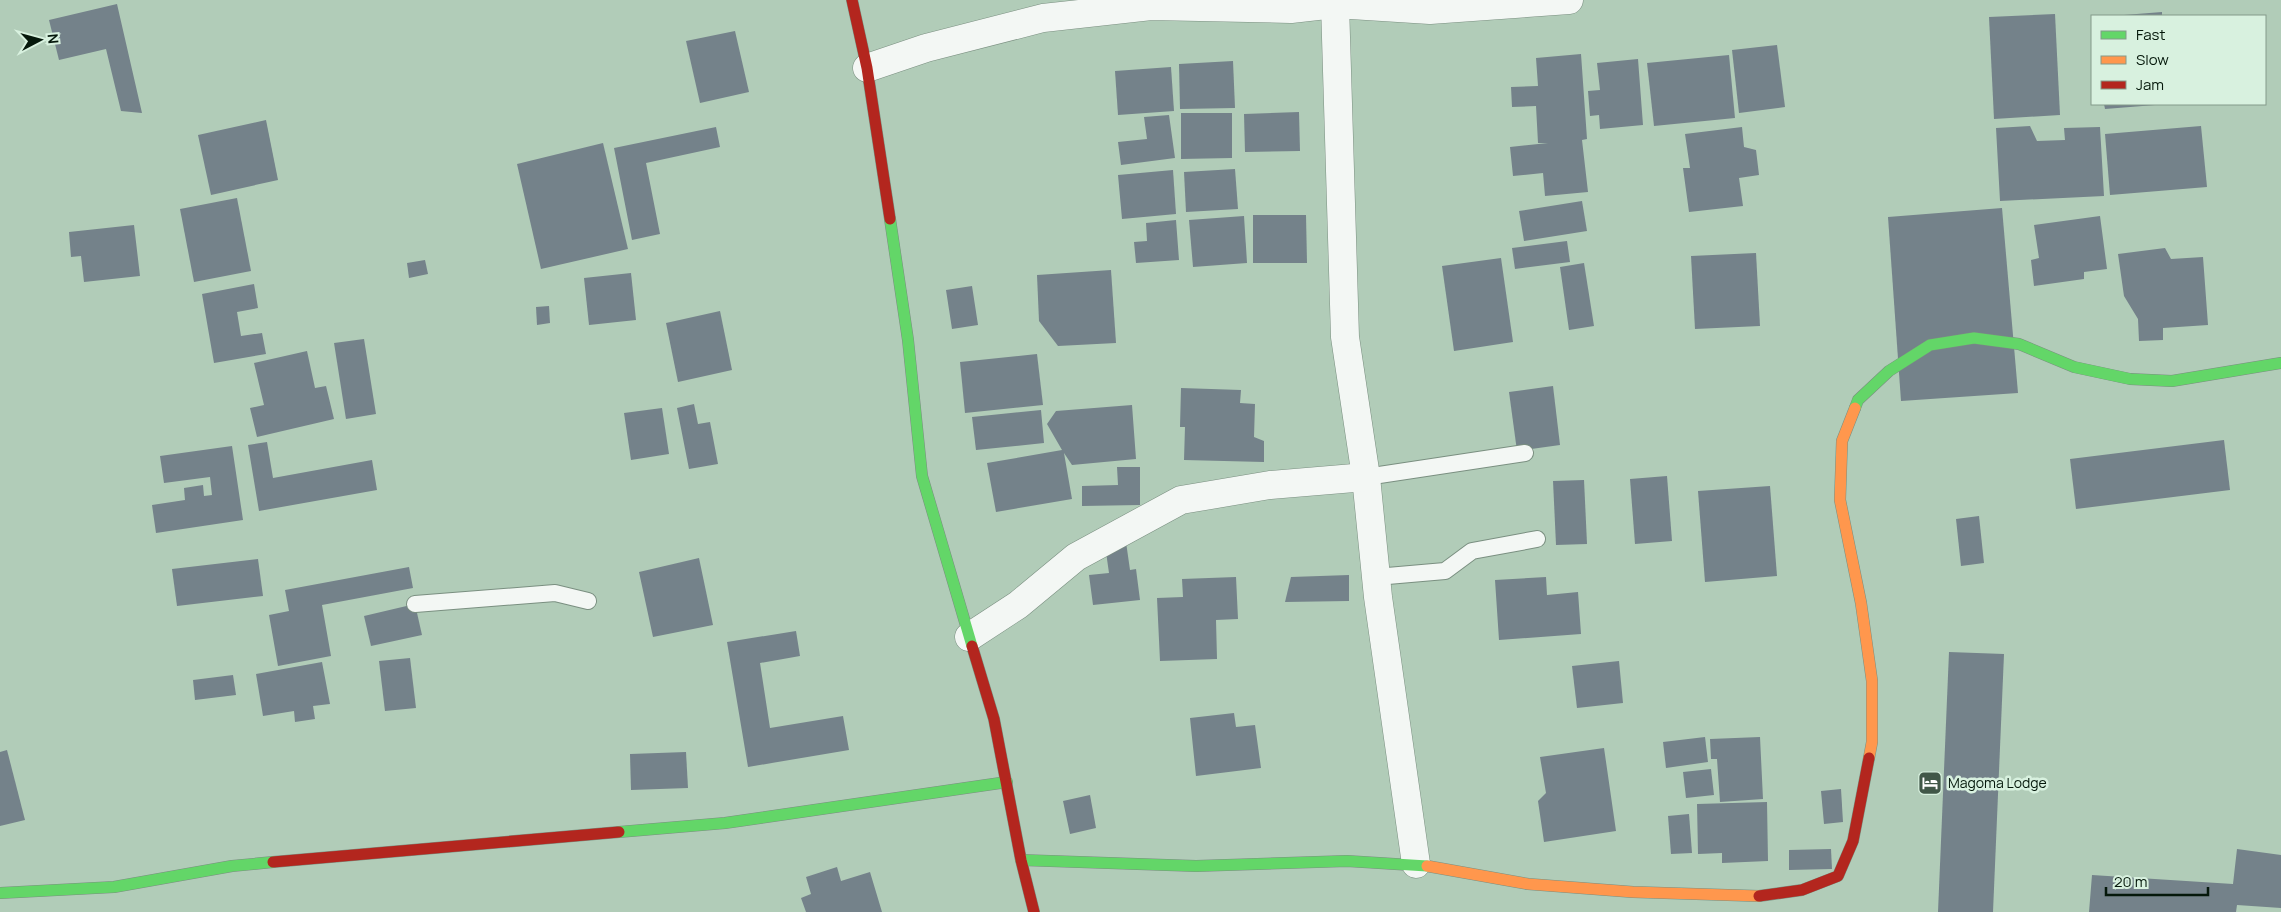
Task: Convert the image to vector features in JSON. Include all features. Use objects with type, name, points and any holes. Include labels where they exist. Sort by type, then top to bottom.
[{"type":"street","points":[[852,0],[867,68],[908,340],[922,476],[994,719],[1021,860],[1034,912]]},
{"type":"street","points":[[867,68],[926,48],[1043,18],[1151,6],[1291,9],[1335,4],[1430,10],[1569,0]]},
{"type":"street","points":[[1335,4],[1345,337],[1366,477],[1376,577],[1416,864]]},
{"type":"street","points":[[1021,860],[1196,866],[1347,861],[1416,864],[1528,884],[1633,892],[1764,896],[1802,890],[1838,876],[1853,841],[1872,742],[1872,680],[1861,602],[1840,500],[1842,441],[1858,400],[1889,371],[1930,345],[1974,338],[2019,344],[2074,367],[2130,379],[2172,381],[2281,363]]},
{"type":"street","points":[[969,637],[1018,605],[1076,557],[1181,500],[1270,485],[1366,477]]},
{"type":"street","points":[[0,893],[114,887],[232,866],[725,823],[1007,782]]},
{"type":"lane","points":[[1366,477],[1525,453]]},
{"type":"lane","points":[[1376,577],[1445,571],[1472,550],[1537,539]]},
{"type":"lane","points":[[415,604],[555,593],[588,600]]},
{"type":"building","points":[[117,4],[142,113],[121,111],[106,49],[59,60],[49,20]]},
{"type":"building","points":[[2162,12],[2162,15],[2124,15]]},
{"type":"building","points":[[2055,14],[2060,115],[1994,119],[1989,17]]},
{"type":"building","points":[[735,31],[749,92],[700,103],[686,41]]},
{"type":"building","points":[[1777,45],[1785,107],[1739,113],[1732,50]]},
{"type":"building","points":[[1581,54],[1587,139],[1582,140],[1588,192],[1545,196],[1543,173],[1513,176],[1510,147],[1548,143],[1538,143],[1536,106],[1512,107],[1511,87],[1538,86],[1536,58]]},
{"type":"building","points":[[1729,55],[1735,118],[1654,126],[1647,63]]},
{"type":"building","points":[[1638,59],[1643,125],[1600,129],[1599,115],[1590,116],[1588,91],[1600,90],[1597,63]]},
{"type":"building","points":[[1233,61],[1235,108],[1180,109],[1179,64]]},
{"type":"building","points":[[1171,67],[1174,111],[1118,115],[1115,71]]},
{"type":"building","points":[[2104,105],[2155,105],[2105,109]]},
{"type":"building","points":[[1299,112],[1300,151],[1245,152],[1244,114]]},
{"type":"building","points":[[1181,113],[1232,113],[1232,158],[1181,159]]},
{"type":"building","points":[[1169,115],[1175,158],[1121,165],[1118,142],[1147,139],[1144,117]]},
{"type":"building","points":[[266,120],[278,180],[211,195],[198,135]]},
{"type":"building","points":[[2030,126],[2037,141],[2065,140],[2064,128],[2100,127],[2104,196],[2000,201],[1996,128]]},
{"type":"building","points":[[2201,126],[2207,187],[2110,195],[2105,134]]},
{"type":"building","points":[[716,127],[720,147],[646,163],[660,234],[632,240],[614,148]]},
{"type":"building","points":[[1742,127],[1744,147],[1756,150],[1759,175],[1739,178],[1743,206],[1689,212],[1683,168],[1690,168],[1685,134]]},
{"type":"building","points":[[603,143],[628,249],[541,269],[517,164]]},
{"type":"building","points":[[1235,169],[1238,209],[1186,212],[1184,172]]},
{"type":"building","points":[[1173,170],[1176,214],[1122,219],[1118,175]]},
{"type":"building","points":[[237,198],[251,271],[194,282],[180,209]]},
{"type":"building","points":[[1582,201],[1587,231],[1524,241],[1519,211]]},
{"type":"building","points":[[2002,208],[2018,393],[1901,401],[1888,217]]},
{"type":"building","points":[[1253,215],[1306,215],[1307,263],[1253,263]]},
{"type":"building","points":[[1244,216],[1247,263],[1193,267],[1189,220]]},
{"type":"building","points":[[2100,216],[2107,269],[2084,272],[2084,279],[2034,286],[2031,260],[2039,258],[2034,225]]},
{"type":"building","points":[[1176,220],[1179,260],[1136,263],[1134,242],[1147,241],[1146,223]]},
{"type":"building","points":[[134,225],[140,276],[84,282],[81,256],[71,257],[69,232]]},
{"type":"building","points":[[1567,241],[1570,262],[1515,269],[1512,248]]},
{"type":"building","points":[[2165,248],[2171,259],[2203,257],[2208,325],[2163,328],[2163,340],[2139,341],[2138,319],[2124,296],[2118,254]]},
{"type":"building","points":[[1756,253],[1760,326],[1695,329],[1691,256]]},
{"type":"building","points":[[1501,258],[1513,342],[1454,351],[1442,266]]},
{"type":"building","points":[[425,260],[428,274],[409,278],[407,263]]},
{"type":"building","points":[[1584,263],[1594,326],[1569,330],[1560,267]]},
{"type":"building","points":[[1111,270],[1116,343],[1058,346],[1039,321],[1037,275]]},
{"type":"building","points":[[631,273],[636,320],[589,325],[584,278]]},
{"type":"building","points":[[254,284],[258,308],[237,312],[241,336],[262,333],[266,354],[214,363],[202,294]]},
{"type":"building","points":[[972,286],[978,325],[952,329],[946,290]]},
{"type":"building","points":[[549,306],[550,323],[537,325],[536,307]]},
{"type":"building","points":[[720,311],[732,370],[678,382],[666,323]]},
{"type":"building","points":[[364,339],[376,414],[346,419],[334,343]]},
{"type":"building","points":[[307,351],[315,388],[326,386],[334,419],[257,437],[250,408],[264,405],[254,363]]},
{"type":"building","points":[[1037,354],[1043,405],[965,413],[960,362]]},
{"type":"building","points":[[1553,386],[1560,445],[1517,451],[1509,392]]},
{"type":"building","points":[[1181,388],[1241,390],[1240,403],[1255,404],[1254,437],[1264,441],[1264,462],[1184,460],[1185,427],[1180,427]]},
{"type":"building","points":[[694,404],[698,424],[710,422],[718,464],[689,469],[677,408]]},
{"type":"building","points":[[1132,405],[1136,459],[1072,465],[1064,453],[1072,499],[996,512],[987,463],[1062,450],[1047,424],[1056,411]]},
{"type":"building","points":[[662,408],[669,454],[631,460],[624,413]]},
{"type":"building","points":[[1041,410],[1044,443],[976,450],[972,417]]},
{"type":"building","points":[[2224,440],[2230,490],[2076,509],[2070,459]]},
{"type":"building","points":[[267,442],[273,478],[372,460],[377,490],[259,511],[248,445]]},
{"type":"building","points":[[232,446],[243,520],[156,533],[152,505],[185,500],[184,488],[203,485],[204,496],[212,495],[210,477],[164,483],[160,456]]},
{"type":"building","points":[[1117,467],[1140,467],[1140,505],[1082,506],[1082,486],[1118,485]]},
{"type":"building","points":[[1667,476],[1672,541],[1635,544],[1630,479]]},
{"type":"building","points":[[1584,480],[1587,544],[1556,545],[1553,481]]},
{"type":"building","points":[[1770,486],[1777,576],[1705,582],[1698,491]]},
{"type":"building","points":[[1979,516],[1984,563],[1961,566],[1956,519]]},
{"type":"building","points":[[1126,542],[1130,570],[1136,569],[1140,600],[1093,605],[1089,575],[1109,573],[1105,545]]},
{"type":"building","points":[[699,558],[713,625],[653,637],[639,572]]},
{"type":"building","points":[[258,559],[263,596],[177,606],[172,569]]},
{"type":"building","points":[[409,567],[413,588],[322,605],[331,656],[278,666],[269,615],[289,611],[285,590]]},
{"type":"building","points":[[1349,575],[1349,601],[1285,602],[1291,577]]},
{"type":"building","points":[[1236,577],[1238,619],[1216,620],[1217,659],[1160,661],[1157,598],[1183,597],[1182,579]]},
{"type":"building","points":[[1546,577],[1547,595],[1578,592],[1581,634],[1499,640],[1495,580]]},
{"type":"building","points":[[415,604],[422,635],[371,646],[364,616]]},
{"type":"building","points":[[796,631],[800,656],[760,663],[770,728],[843,716],[849,750],[748,767],[727,642]]},
{"type":"building","points":[[1949,652],[2004,654],[1993,912],[1938,912]]},
{"type":"building","points":[[410,658],[416,708],[385,711],[379,661]]},
{"type":"building","points":[[1619,661],[1623,703],[1577,708],[1572,666]]},
{"type":"building","points":[[322,662],[330,704],[313,706],[315,719],[295,722],[294,711],[263,716],[256,674]]},
{"type":"building","points":[[233,675],[236,695],[195,700],[193,680]]},
{"type":"building","points":[[1234,713],[1236,727],[1255,725],[1261,768],[1196,776],[1190,718]]},
{"type":"building","points":[[1705,737],[1708,762],[1666,768],[1663,742]]},
{"type":"building","points":[[1760,737],[1763,799],[1720,802],[1717,759],[1711,759],[1710,739]]},
{"type":"building","points":[[1604,748],[1616,831],[1544,842],[1538,801],[1546,793],[1540,757]]},
{"type":"building","points":[[7,750],[25,820],[0,826],[0,752]]},
{"type":"building","points":[[686,752],[688,788],[631,790],[630,754]]},
{"type":"building","points":[[1711,769],[1714,795],[1686,798],[1683,772]]},
{"type":"building","points":[[1841,789],[1843,822],[1824,824],[1821,791]]},
{"type":"building","points":[[1090,795],[1096,828],[1070,834],[1063,801]]},
{"type":"building","points":[[1767,802],[1768,861],[1722,863],[1722,853],[1698,854],[1697,804]]},
{"type":"building","points":[[1689,814],[1692,853],[1671,854],[1668,816]]},
{"type":"building","points":[[1831,849],[1832,869],[1789,870],[1789,850]]},
{"type":"building","points":[[2237,849],[2281,855],[2281,908],[2237,905],[2236,912],[2089,912],[2092,875],[2233,884]]},
{"type":"building","points":[[837,867],[841,881],[870,872],[882,912],[806,912],[801,898],[811,894],[806,877]]},
{"type":"traffic: fast","points":[[890,219],[908,340],[922,476],[972,646]]},
{"type":"traffic: fast","points":[[1855,408],[1858,400],[1889,371],[1930,345],[1974,338],[2019,344],[2074,367],[2130,379],[2172,381],[2281,363]]},
{"type":"traffic: fast","points":[[619,832],[725,823],[1007,782]]},
{"type":"traffic: fast","points":[[1021,860],[1196,866],[1347,861],[1427,866]]},
{"type":"traffic: fast","points":[[0,893],[114,887],[232,866],[273,862]]},
{"type":"traffic: slow","points":[[1855,408],[1842,441],[1840,500],[1861,603],[1872,681],[1872,742],[1869,758]]},
{"type":"traffic: slow","points":[[1427,866],[1528,884],[1633,892],[1759,896]]},
{"type":"traffic: jam","points":[[852,0],[867,68],[890,219]]},
{"type":"traffic: jam","points":[[972,646],[994,719],[1021,860],[1034,912]]},
{"type":"traffic: jam","points":[[1759,896],[1802,890],[1838,876],[1853,841],[1869,758]]},
{"type":"traffic: jam","points":[[273,862],[619,832]]},
{"type":"place","name":"Magoma Lodge","points":[[1930,783]]}]
